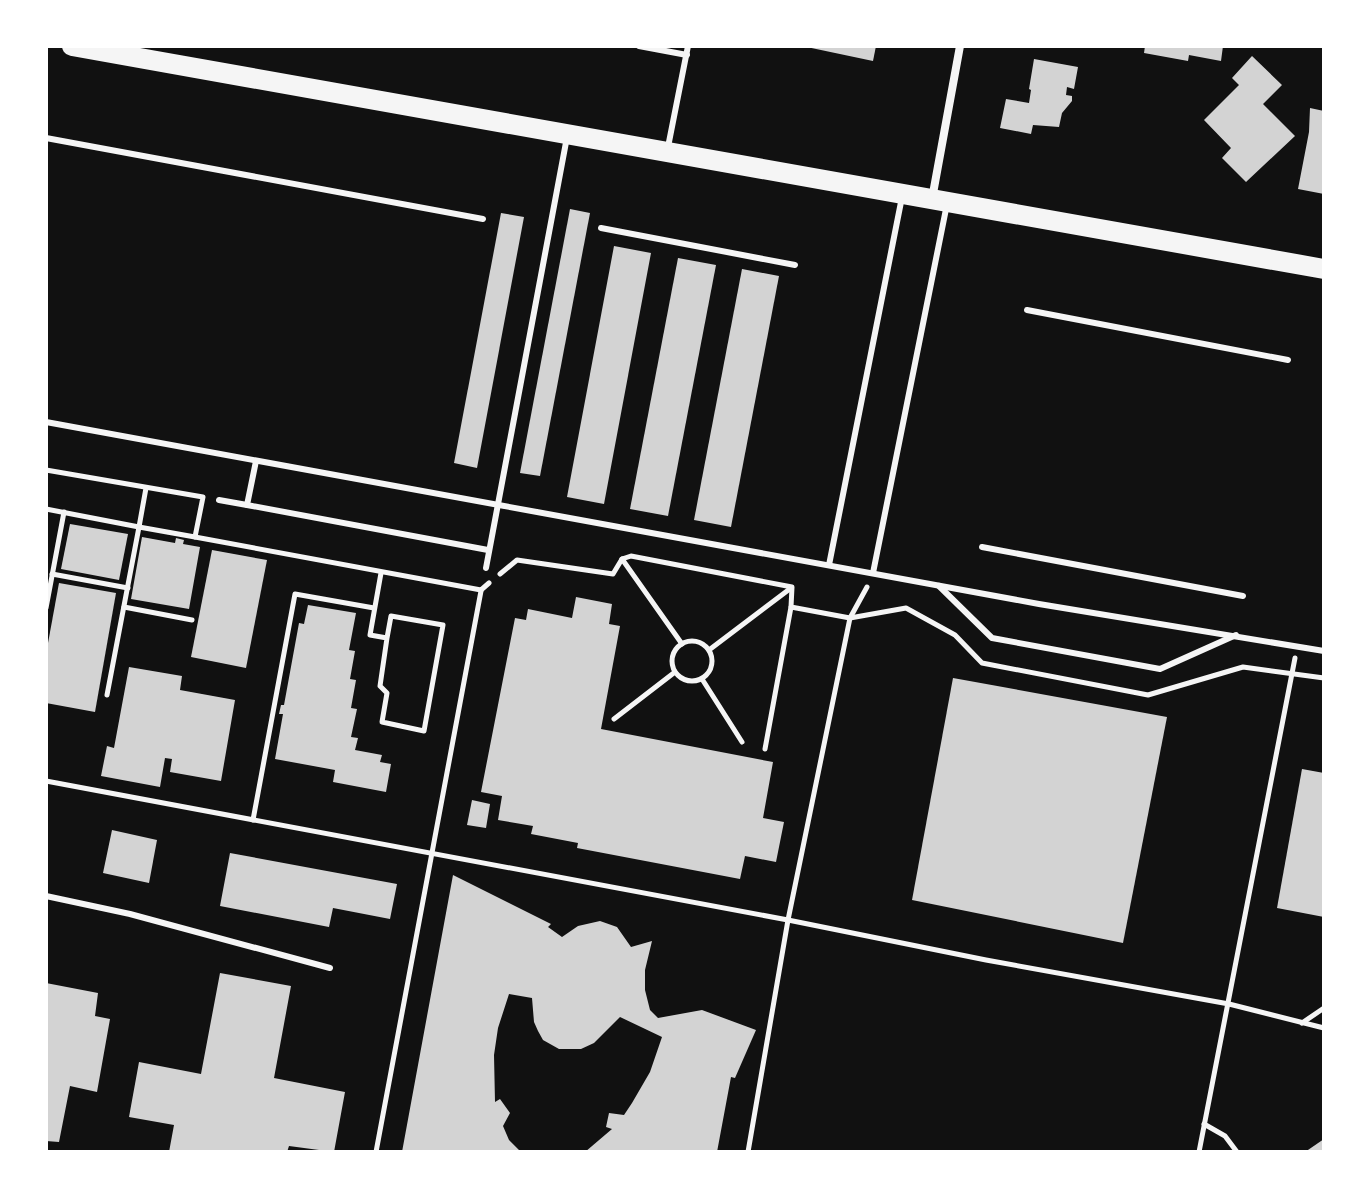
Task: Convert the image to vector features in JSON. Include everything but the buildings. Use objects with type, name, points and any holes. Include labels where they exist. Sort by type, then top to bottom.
[{"type":"main road","points":[[72,46],[1324,269]]},
{"type":"street","points":[[940,201],[960,46]]},
{"type":"lane","points":[[639,46],[687,55]]},
{"type":"lane","points":[[667,151],[688,46]]},
{"type":"lane","points":[[486,568],[568,133]]},
{"type":"lane","points":[[46,138],[483,219]]},
{"type":"lane","points":[[829,565],[903,194]]},
{"type":"lane","points":[[873,573],[940,201]]},
{"type":"lane","points":[[601,228],[795,265]]},
{"type":"lane","points":[[1027,310],[1288,360]]},
{"type":"lane","points":[[46,422],[939,586],[1324,651]]},
{"type":"lane","points":[[247,505],[256,461]]},
{"type":"lane","points":[[219,500],[488,550]]},
{"type":"lane","points":[[982,547],[1243,596]]},
{"type":"lane","points":[[939,586],[992,638],[1160,669],[1236,635]]},
{"type":"lane","points":[[46,896],[130,914],[330,968]]},
{"type":"path","points":[[46,470],[203,497],[195,537]]},
{"type":"path","points":[[107,695],[146,488]]},
{"type":"path","points":[[46,509],[481,590],[517,560],[613,574],[622,559],[631,556],[792,587]]},
{"type":"path","points":[[46,608],[64,512]]},
{"type":"path","points":[[622,559],[682,644]]},
{"type":"path","points":[[376,1152],[486,568]]},
{"type":"path","points":[[381,573],[370,635],[387,638]]},
{"type":"path","points":[[748,1152],[788,920],[850,618],[873,573]]},
{"type":"path","points":[[52,574],[128,588]]},
{"type":"path","points":[[765,749],[792,587]]},
{"type":"path","points":[[709,650],[792,587]]},
{"type":"path","points":[[253,820],[295,594],[374,608]]},
{"type":"path","points":[[124,607],[192,620]]},
{"type":"path","points":[[791,607],[850,618],[906,608],[955,635],[982,663],[1148,695],[1243,667],[1324,678]]},
{"type":"path","points":[[391,616],[443,625],[424,731],[382,722],[387,693],[380,686],[387,638],[391,616]]},
{"type":"path","points":[[699,642],[709,650],[711,669],[702,679],[689,681],[675,672],[672,656],[682,644],[699,642]]},
{"type":"path","points":[[1199,1152],[1298,646]]},
{"type":"path","points":[[614,719],[675,672]]},
{"type":"path","points":[[702,679],[742,742]]},
{"type":"path","points":[[46,781],[1229,1004],[1324,1028]]},
{"type":"path","points":[[1301,1023],[1324,1008]]},
{"type":"path","points":[[1204,1124],[1225,1136],[1237,1152]]}]
